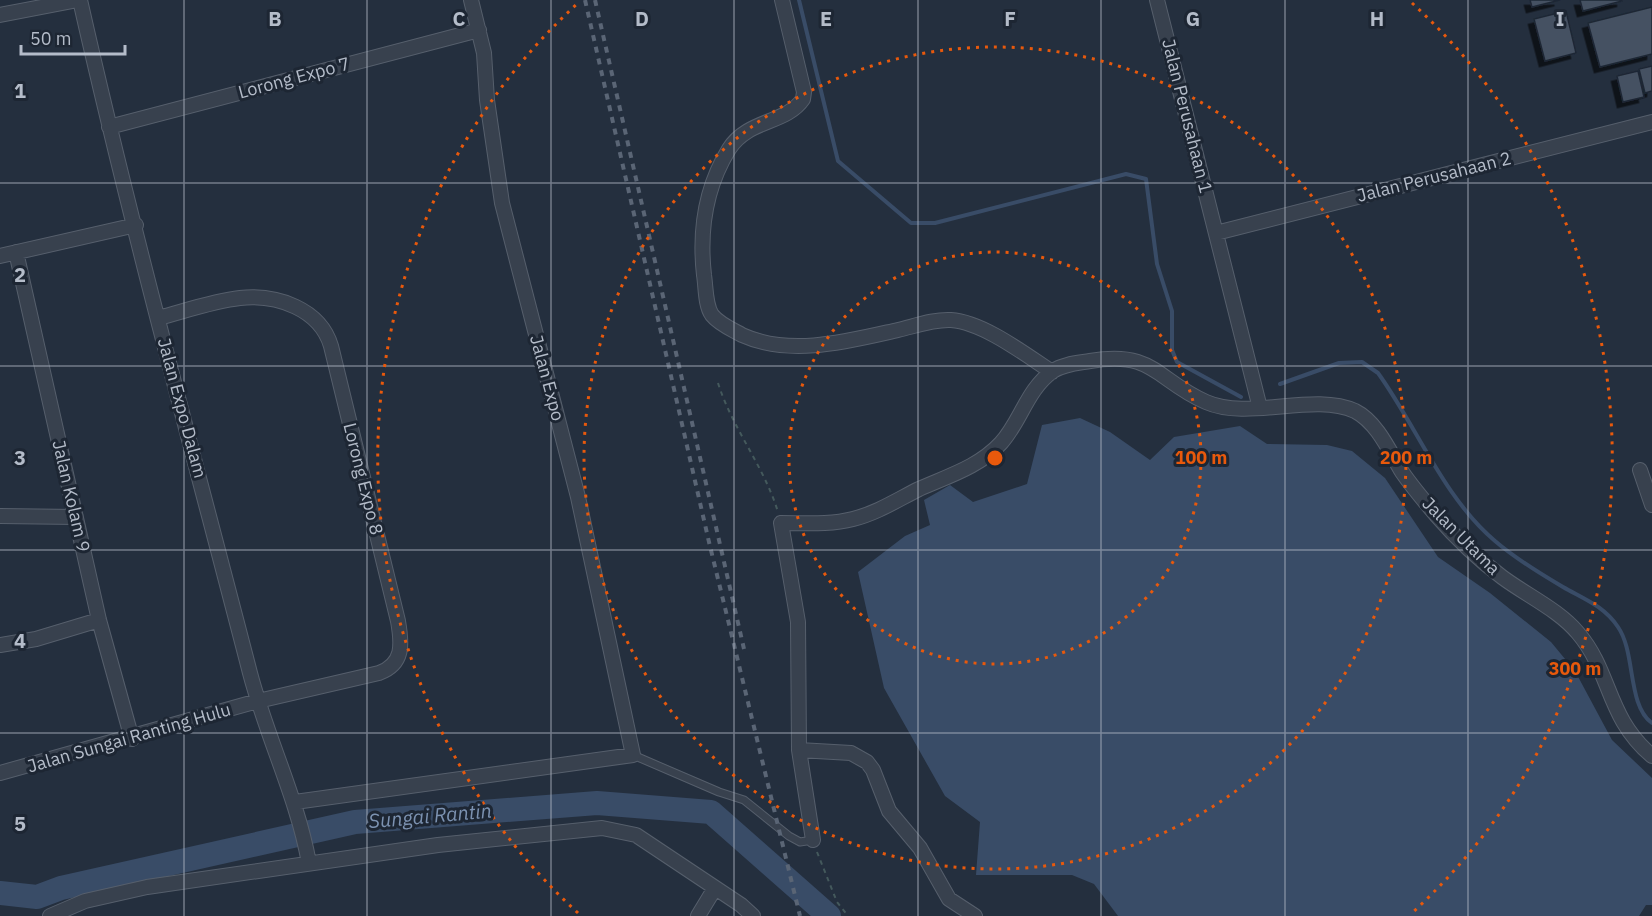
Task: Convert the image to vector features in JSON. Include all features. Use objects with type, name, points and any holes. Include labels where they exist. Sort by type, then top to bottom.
[{"type":"street","points":[[0,15],[79,0]]},
{"type":"street","name":"Jalan Expo Dalam","points":[[79,0],[109,127],[258,701],[297,807],[308,856]]},
{"type":"street","name":"Jalan Expo","points":[[471,0],[479,30],[502,202],[578,497],[633,754]]},
{"type":"street","points":[[782,0],[804,92],[798,106],[746,130],[738,137],[729,149],[710,192],[700,242],[708,304],[712,314],[735,331],[758,342],[785,347],[855,339],[925,323],[952,320],[1002,340],[1052,372],[1035,388],[1000,445],[968,468],[869,514],[834,522],[781,523],[798,622],[799,750],[813,840]]},
{"type":"street","name":"Jalan Perusahaan 1","points":[[1157,0],[1260,408]]},
{"type":"street","name":"Lorong Expo 7","points":[[109,127],[479,30]]},
{"type":"street","name":"Jalan Perusahaan 2","points":[[1216,232],[1652,122]]},
{"type":"street","points":[[0,256],[136,225]]},
{"type":"street","name":"Jalan Kolam 9","points":[[16,252],[99,620],[132,738]]},
{"type":"street","name":"Lorong Expo 8","points":[[158,318],[239,298],[268,299],[307,312],[323,327],[331,346],[398,621],[401,652],[389,669],[379,673],[258,701]]},
{"type":"street","name":"Jalan Utama","points":[[1052,372],[1089,361],[1124,357],[1149,364],[1205,402],[1231,409],[1341,407],[1362,415],[1380,436],[1417,492],[1458,539],[1502,577],[1569,623],[1579,633],[1594,659],[1625,728],[1652,756]]},
{"type":"street","points":[[1640,470],[1652,505]]},
{"type":"street","points":[[0,516],[76,517]]},
{"type":"street","points":[[0,645],[36,639],[99,620]]},
{"type":"street","name":"Jalan Sungai Ranting Hulu","points":[[0,773],[258,701]]},
{"type":"street","points":[[799,750],[850,753],[867,762],[873,770],[889,811],[920,848],[949,899],[975,916]]},
{"type":"street","points":[[297,807],[633,754]]},
{"type":"street","points":[[50,916],[85,901],[308,856],[603,828],[636,835],[753,916]]},
{"type":"street","points":[[698,916],[715,888]]},
{"type":"lane","points":[[633,754],[719,792],[744,800],[789,836],[800,842],[813,840]]},
{"type":"path","points":[[718,382],[725,405],[753,455],[774,500],[781,523]]},
{"type":"path","points":[[813,840],[829,885],[848,916]]},
{"type":"water","points":[[1080,418],[1110,432],[1150,460],[1174,437],[1240,426],[1267,444],[1327,445],[1352,451],[1385,478],[1438,557],[1490,593],[1551,642],[1575,671],[1612,740],[1652,778],[1652,905],[1646,905],[1639,916],[1118,916],[1094,884],[1072,875],[976,875],[980,822],[945,796],[884,688],[858,572],[905,536],[930,525],[924,500],[950,485],[973,502],[1027,484],[1042,425]]},
{"type":"building","points":[[1530,0],[1560,0],[1532,7]]},
{"type":"building","points":[[1580,0],[1622,0],[1622,1],[1583,11]]},
{"type":"building","points":[[1652,7],[1652,54],[1600,67],[1588,23]]},
{"type":"building","points":[[1566,11],[1576,53],[1545,61],[1534,19]]},
{"type":"building","points":[[1652,66],[1652,91],[1645,93],[1639,69]]},
{"type":"building","points":[[1638,71],[1644,97],[1623,102],[1617,76]]},
{"type":"waterway","points":[[799,0],[838,161],[911,223],[935,223],[1126,174],[1146,179],[1157,264],[1172,311],[1172,350],[1177,362],[1241,397]]},
{"type":"waterway","points":[[1280,384],[1339,363],[1362,362],[1378,373],[1445,483],[1477,523],[1519,560],[1593,604],[1618,627],[1624,638],[1639,704],[1644,715],[1652,723]]},
{"type":"waterway","name":"Sungai Rantin","points":[[0,893],[37,897],[61,888],[355,822],[597,803],[711,812],[829,916]]},
{"type":"railway","points":[[585,0],[709,542],[800,916]]},
{"type":"railway","points":[[595,0],[744,649]]}]
